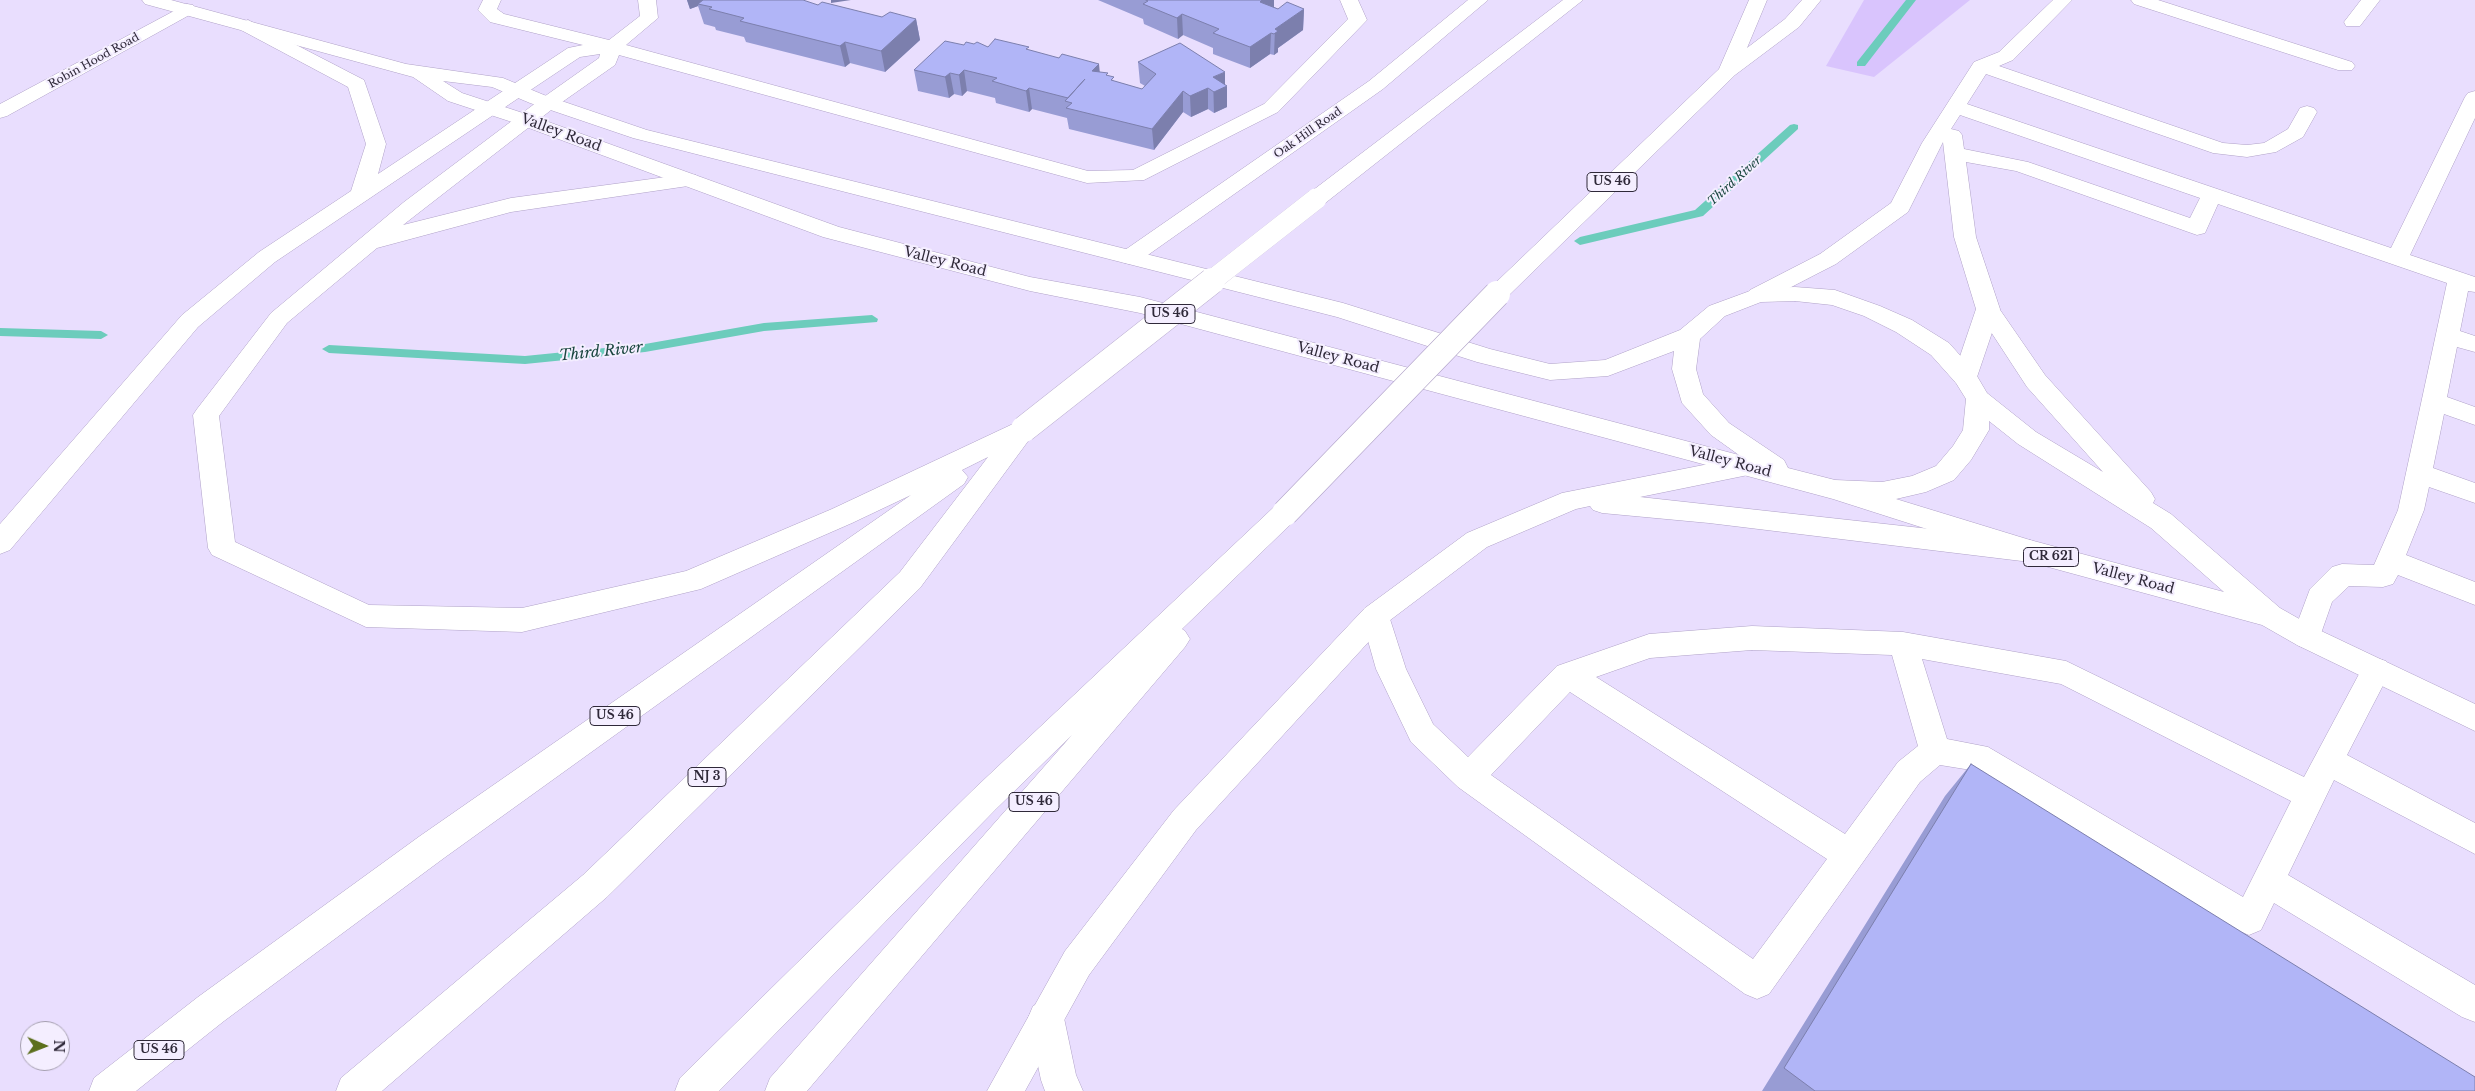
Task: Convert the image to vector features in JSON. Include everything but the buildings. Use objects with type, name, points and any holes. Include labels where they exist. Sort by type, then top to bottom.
[{"type":"main road","name":"Valley Road","points":[[151,0],[418,72],[496,82],[516,91],[640,134],[1343,311],[1486,356],[1550,372],[1608,368],[1688,336],[1718,311],[1758,295],[1795,294],[1835,298],[1872,311],[1904,326],[1940,349],[1972,388],[2027,438],[2162,521],[2270,616],[2307,637],[2475,718]]},
{"type":"main road","points":[[0,543],[190,321],[267,257],[575,52],[612,46],[649,18],[648,0]]},
{"type":"main road","points":[[489,5],[497,18],[612,46],[1086,178],[1137,176],[1271,108],[1358,20],[1349,0]]},
{"type":"main road","name":"Oak Hill Road","points":[[1130,257],[1376,85],[1479,0]]},
{"type":"main road","name":"US 46","points":[[107,1091],[211,1008],[553,761],[860,542],[1024,429],[1316,199],[1574,0]]},
{"type":"main road","name":"US 46","points":[[782,1091],[1285,513],[1497,294],[1728,71],[1758,0]]},
{"type":"main road","points":[[1728,71],[1792,23],[1812,0]]},
{"type":"main road","points":[[1758,295],[1828,258],[1900,207],[1932,143],[1981,66],[2006,56],[2063,0]]},
{"type":"main road","points":[[2140,0],[2344,66]]},
{"type":"main road","points":[[2353,22],[2372,0]]},
{"type":"main road","name":"Robin Hood Road","points":[[0,112],[187,9]]},
{"type":"main road","points":[[248,26],[357,84],[376,144],[361,194]]},
{"type":"main road","points":[[612,46],[608,61],[548,102],[363,246],[279,318],[206,415],[222,548],[366,616],[522,620],[691,581],[842,516],[1024,429]]},
{"type":"main road","points":[[1981,66],[2220,149],[2247,150],[2269,148],[2296,134],[2307,112]]},
{"type":"main road","name":"Valley Road","points":[[418,72],[455,97],[525,120],[831,232],[1030,284],[1140,305],[1835,490],[2030,551],[2270,616]]},
{"type":"main road","points":[[2397,259],[2475,97]]},
{"type":"main road","points":[[1952,112],[1955,154],[1966,238],[1988,309],[2036,382],[2162,521]]},
{"type":"main road","points":[[1952,112],[2212,194],[2467,283],[2446,335],[2411,510],[2383,576],[2342,575],[2320,597],[2307,637]]},
{"type":"main road","points":[[1955,154],[2020,166],[2197,228],[2212,194]]},
{"type":"main road","points":[[363,246],[418,228],[511,205],[688,180]]},
{"type":"main road","points":[[1835,490],[1882,492],[1917,485],[1945,473],[1962,453],[1976,430],[1972,388],[1988,309]]},
{"type":"main road","points":[[2446,335],[2475,344]]},
{"type":"main road","points":[[1688,336],[1684,369],[1691,396],[1720,429],[1793,479]]},
{"type":"main road","points":[[2433,402],[2475,416]]},
{"type":"main road","name":"NJ 3","points":[[354,1091],[594,886],[910,580],[1024,429]]},
{"type":"main road","points":[[1005,1091],[1077,964],[1185,820],[1375,616],[1477,540],[1571,500],[1744,467]]},
{"type":"main road","points":[[2419,473],[2475,493]]},
{"type":"main road","points":[[1571,500],[1710,513],[2030,551]]},
{"type":"main road","points":[[693,1091],[985,799],[1285,513]]},
{"type":"main road","points":[[2390,560],[2475,594]]},
{"type":"main road","points":[[1375,616],[1391,669],[1422,733],[1469,777],[1757,982],[1909,772],[1935,751],[1977,757],[2249,919],[2310,796],[2376,670]]},
{"type":"main road","points":[[1469,777],[1568,675],[1649,646],[1752,638],[1903,644],[2066,673],[2310,796]]},
{"type":"main road","points":[[1903,644],[1935,751]]},
{"type":"main road","points":[[1568,675],[1849,855]]},
{"type":"main road","points":[[2328,761],[2475,839]]},
{"type":"main road","points":[[2268,881],[2475,1005]]},
{"type":"main road","points":[[1046,1018],[1058,1080],[1065,1091]]},
{"type":"shaded area","points":[[1864,0],[1970,0],[1874,77],[1826,66]]},
{"type":"waterway","name":"Third River","points":[[1861,64],[1911,0]]},
{"type":"waterway","name":"Third River","points":[[1580,241],[1699,213],[1794,127]]},
{"type":"waterway","name":"Third River","points":[[329,349],[525,360],[645,348],[764,327],[872,319]]},
{"type":"waterway","name":"Third River","points":[[0,332],[101,335]]}]
